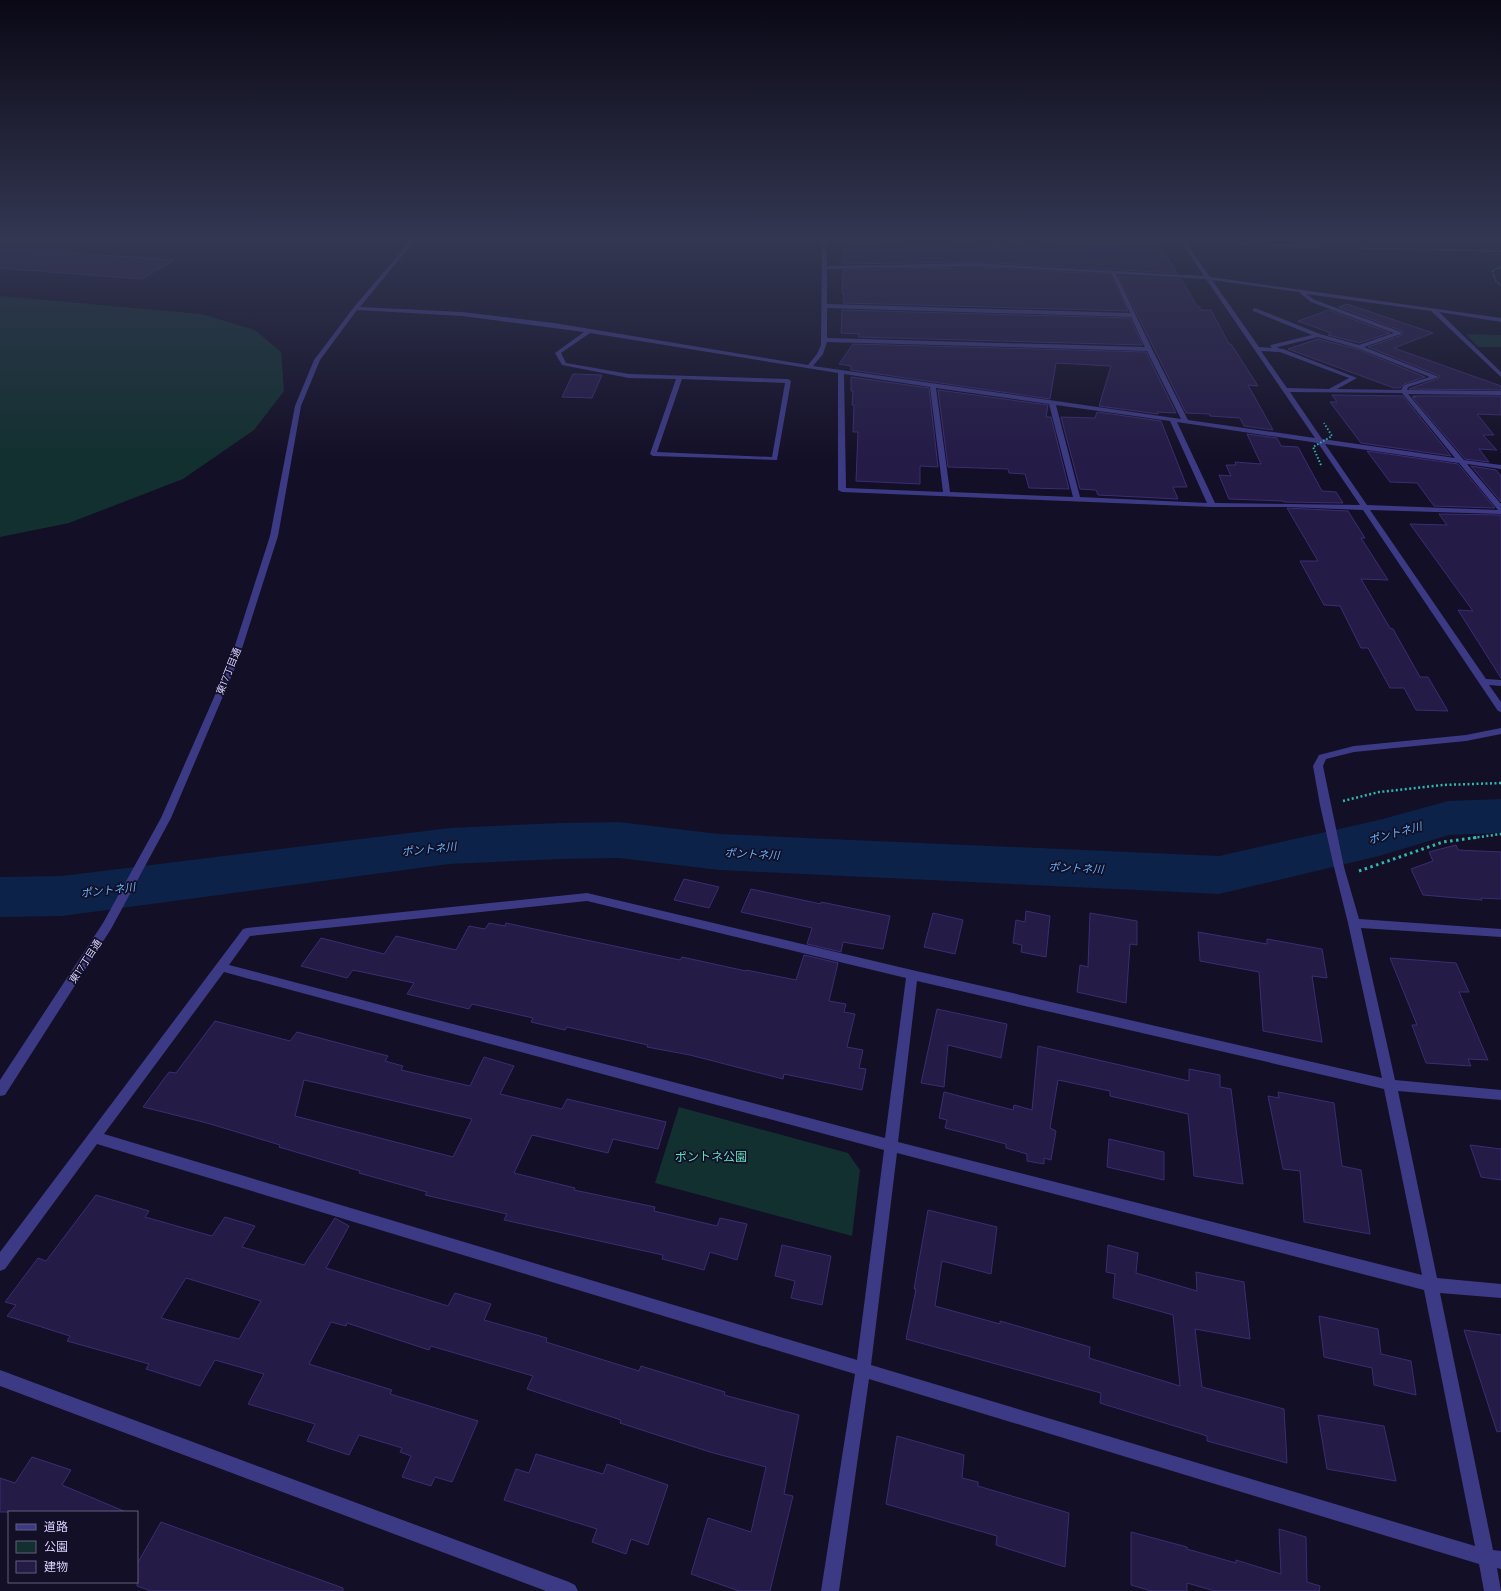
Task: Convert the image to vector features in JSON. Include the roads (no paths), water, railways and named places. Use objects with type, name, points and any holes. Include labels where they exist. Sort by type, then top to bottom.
[{"type":"street","name":"東17丁目通","points":[[0,1091],[107,926],[166,818],[234,662],[274,536],[298,406],[317,360],[352,313]]},
{"type":"street","points":[[449,313],[588,331],[933,386],[1501,467]]},
{"type":"street","points":[[809,367],[820,354],[824,340],[824,313]]},
{"type":"street","points":[[1073,313],[1133,315],[1186,422]]},
{"type":"street","points":[[1232,313],[1366,508],[1501,709]]},
{"type":"street","points":[[1263,313],[1318,335],[1359,347],[1436,377],[1406,386],[1403,391]]},
{"type":"street","points":[[1346,313],[1399,333],[1359,347]]},
{"type":"street","points":[[1436,313],[1501,375]]},
{"type":"street","points":[[1455,313],[1501,320]]},
{"type":"street","points":[[588,331],[558,353],[564,364],[629,376],[680,377],[788,381],[775,459],[654,454],[680,377]]},
{"type":"street","points":[[1318,335],[1273,346],[1354,378],[1330,390]]},
{"type":"street","points":[[824,340],[1149,349]]},
{"type":"street","points":[[1256,349],[1280,350]]},
{"type":"street","points":[[841,372],[842,490],[1212,505],[1288,505],[1501,512]]},
{"type":"street","points":[[933,386],[947,494]]},
{"type":"street","points":[[1285,390],[1501,393]]},
{"type":"street","points":[[1403,391],[1501,509]]},
{"type":"street","points":[[1052,403],[1077,500]]},
{"type":"street","points":[[1173,420],[1212,505]]},
{"type":"street","points":[[1483,682],[1501,683]]},
{"type":"street","points":[[1493,1591],[1494,1559],[1431,1285],[1390,1086],[1354,923],[1340,872],[1318,766],[1322,757],[1354,748],[1466,738],[1501,731]]},
{"type":"street","points":[[0,1264],[247,932],[587,898],[1390,1086],[1501,1095]]},
{"type":"street","points":[[1354,923],[1501,933]]},
{"type":"street","points":[[221,967],[892,1146],[1431,1285],[1501,1291]]},
{"type":"street","points":[[830,1591],[863,1370],[892,1146],[912,975]]},
{"type":"street","points":[[94,1137],[1494,1559]]},
{"type":"street","points":[[0,1378],[568,1591]]},
{"type":"waterway","name":"ポントネ川","points":[[0,897],[62,896],[449,846],[560,841],[619,840],[719,852],[1219,875],[1379,838],[1448,818],[1501,816]]},
{"type":"park label","name":"ポントネ公園","points":[[711,1157]]}]
